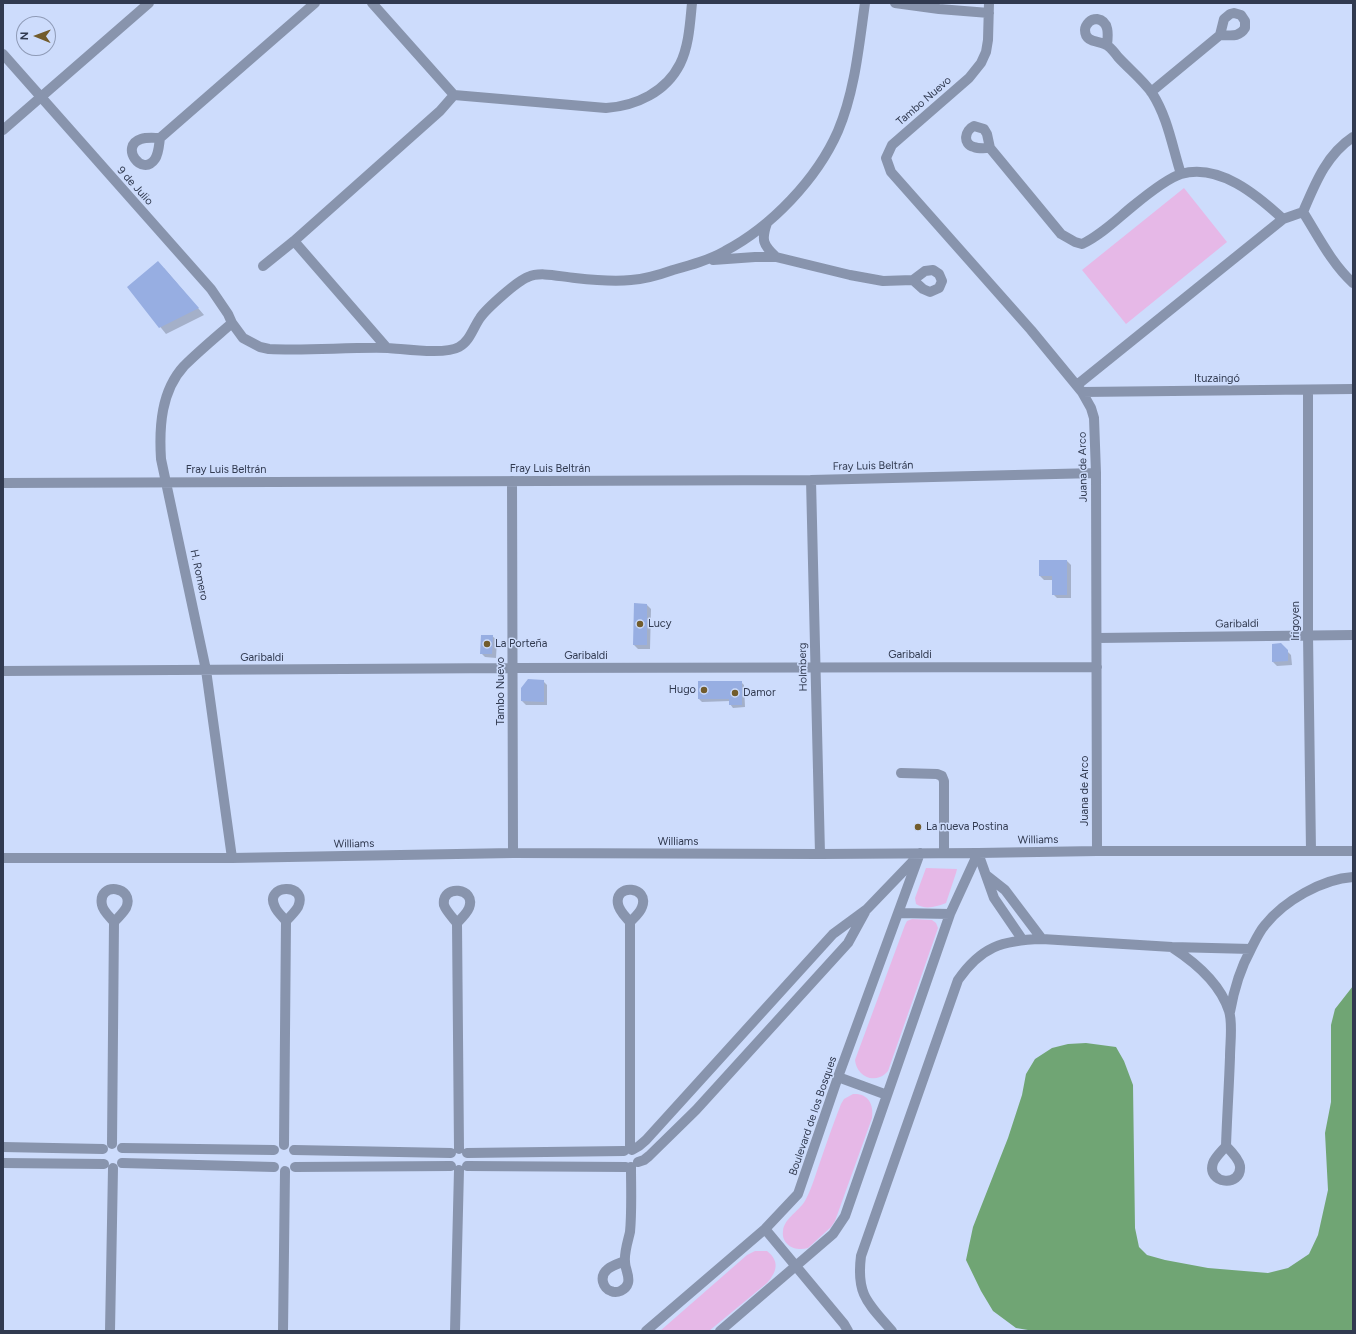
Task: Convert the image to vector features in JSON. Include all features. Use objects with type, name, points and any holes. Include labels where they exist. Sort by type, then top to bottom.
[{"type":"street","points":[[3,130],[149,3]]},
{"type":"street","points":[[160,138],[314,3]]},
{"type":"street","points":[[372,3],[454,95],[606,108],[618,107],[639,101],[669,81],[681,64],[690,28],[692,3]]},
{"type":"street","points":[[294,241],[387,348],[447,351],[459,347],[466,342],[480,317],[516,284],[528,276],[540,275],[605,281],[632,280],[659,275],[698,263],[726,251],[767,223],[800,191],[820,162],[838,132],[848,101],[855,68],[865,3]]},
{"type":"street","points":[[895,3],[939,8],[989,8]]},
{"type":"street","name":"Tambo Nuevo","points":[[886,158],[892,145],[969,78],[981,63],[986,52],[988,40],[989,8]]},
{"type":"street","points":[[1151,92],[1220,35]]},
{"type":"street","points":[[1107,45],[1151,92],[1168,127],[1181,174]]},
{"type":"street","name":"9 de Julio","points":[[3,54],[211,289],[243,338],[260,347],[269,349],[387,348]]},
{"type":"street","points":[[263,266],[294,241],[440,112],[454,95]]},
{"type":"street","points":[[1079,388],[1283,219],[1303,212],[1323,167],[1334,153],[1353,137]]},
{"type":"street","points":[[990,148],[1061,234],[1075,242],[1082,244],[1093,239],[1154,190],[1181,174],[1195,172],[1209,173],[1244,187],[1263,201],[1283,219]]},
{"type":"street","name":"Juana de Arco","points":[[886,158],[891,172],[1031,330],[1079,388],[1091,408],[1094,418],[1096,472],[1097,851]]},
{"type":"street","points":[[1303,212],[1328,252],[1353,283]]},
{"type":"street","points":[[767,223],[762,235],[769,251],[776,257]]},
{"type":"street","points":[[698,263],[724,259],[776,257],[883,281],[913,280]]},
{"type":"street","name":"H. Romero","points":[[232,323],[184,367],[172,386],[165,402],[161,426],[161,459],[206,670],[232,858]]},
{"type":"street","name":"Ituzaingó","points":[[1079,388],[1353,389]]},
{"type":"street","name":"Irigoyen","points":[[1308,390],[1308,635],[1311,851]]},
{"type":"street","name":"Fray Luis Beltrán","points":[[3,483],[811,480],[1096,472]]},
{"type":"street","name":"Holmberg","points":[[811,480],[820,854]]},
{"type":"street","name":"Tambo Nuevo","points":[[512,481],[514,853]]},
{"type":"street","name":"Garibaldi","points":[[1097,638],[1353,635]]},
{"type":"street","name":"Garibaldi","points":[[3,671],[1097,667]]},
{"type":"street","points":[[901,773],[937,774],[942,776],[944,781],[944,853]]},
{"type":"street","name":"Williams","points":[[3,858],[232,858],[514,853],[820,854],[1097,851],[1353,851]]},
{"type":"street","points":[[632,1165],[621,1160],[621,1156],[629,1150],[639,1146],[646,1140],[833,934],[867,909],[920,853]]},
{"type":"street","name":"Boulevard de los Bosques","points":[[646,1331],[765,1229],[798,1194],[838,1077],[920,853]]},
{"type":"street","points":[[978,853],[994,898],[1022,939]]},
{"type":"street","points":[[720,1331],[833,1234],[845,1216],[950,914],[978,853]]},
{"type":"street","points":[[986,875],[1005,890],[1042,939]]},
{"type":"street","points":[[1226,1146],[1231,1031],[1230,1012],[1239,973],[1264,925],[1279,910],[1299,895],[1319,886],[1344,878],[1353,877]]},
{"type":"street","points":[[3,1163],[274,1167],[281,1171],[295,1167],[632,1165],[649,1156],[696,1110],[843,949],[848,943],[867,909]]},
{"type":"street","points":[[899,913],[950,914]]},
{"type":"street","points":[[284,1145],[286,921]]},
{"type":"street","points":[[112,1147],[114,922]]},
{"type":"street","points":[[629,1150],[630,922]]},
{"type":"street","points":[[457,923],[459,1152]]},
{"type":"street","points":[[892,1331],[867,1302],[861,1288],[859,1272],[861,1256],[958,980],[968,965],[982,954],[998,945],[1022,939],[1172,947],[1251,949]]},
{"type":"street","points":[[1172,947],[1191,960],[1211,980],[1220,992],[1230,1012]]},
{"type":"street","points":[[838,1077],[887,1095]]},
{"type":"street","points":[[274,1167],[271,1158],[274,1150],[277,1147],[284,1145],[294,1150],[298,1158],[295,1167]]},
{"type":"street","points":[[3,1147],[112,1147],[274,1150]]},
{"type":"street","points":[[110,1331],[113,1165],[124,1156],[112,1147]]},
{"type":"street","points":[[112,1147],[101,1156],[113,1165]]},
{"type":"street","points":[[294,1150],[459,1152],[629,1150],[639,1156],[632,1165],[630,1231],[625,1261]]},
{"type":"street","points":[[455,1331],[459,1167],[469,1159],[459,1152]]},
{"type":"street","points":[[459,1152],[449,1160],[459,1167]]},
{"type":"street","points":[[283,1331],[285,1171]]},
{"type":"street","points":[[765,1229],[848,1329]]},
{"type":"shaded area","points":[[1184,188],[1227,242],[1126,324],[1082,270]]},
{"type":"shaded area","points":[[926,868],[957,869],[946,903],[931,907],[923,907],[916,904],[915,898]]},
{"type":"shaded area","points":[[912,919],[932,920],[936,923],[938,928],[888,1071],[881,1077],[867,1077],[860,1072],[855,1060],[905,925],[907,921]]},
{"type":"shaded area","points":[[1353,986],[1353,1331],[1034,1331],[1016,1328],[993,1311],[981,1291],[966,1260],[973,1227],[1008,1138],[1022,1095],[1026,1074],[1035,1059],[1052,1048],[1068,1044],[1086,1043],[1116,1047],[1124,1061],[1133,1085],[1135,1228],[1139,1247],[1147,1255],[1208,1268],[1268,1273],[1288,1268],[1309,1254],[1318,1235],[1328,1190],[1325,1133],[1331,1102],[1331,1025],[1335,1009]]},
{"type":"shaded area","points":[[853,1094],[863,1095],[869,1100],[872,1108],[872,1118],[835,1221],[831,1227],[808,1248],[794,1248],[787,1244],[784,1240],[784,1226],[789,1218],[804,1203],[812,1186],[841,1104],[844,1099]]},
{"type":"shaded area","points":[[755,1251],[767,1251],[774,1259],[776,1267],[775,1271],[767,1283],[709,1331],[660,1331],[747,1255]]},
{"type":"building","points":[[158,261],[199,308],[159,328],[127,287]]},
{"type":"building","points":[[1039,560],[1067,560],[1067,595],[1052,595],[1052,576],[1039,576]]},
{"type":"building","name":"Lucy","points":[[634,603],[647,604],[647,645],[633,645]]},
{"type":"building","name":"La Porteña","points":[[481,635],[493,635],[492,654],[480,654]]},
{"type":"building","points":[[1281,643],[1288,650],[1288,661],[1272,662],[1272,644]]},
{"type":"building","points":[[528,679],[544,680],[544,702],[521,701],[521,688]]},
{"type":"building","points":[[698,681],[742,681],[742,705],[729,705],[729,699],[698,699]]},
{"type":"place","name":"Lucy","points":[[640,624]]},
{"type":"place","name":"La Porteña","points":[[487,644]]},
{"type":"place","name":"Hugo","points":[[704,690]]},
{"type":"place","name":"Damor","points":[[735,693]]},
{"type":"place","name":"La nueva Postina","points":[[918,827]]}]
